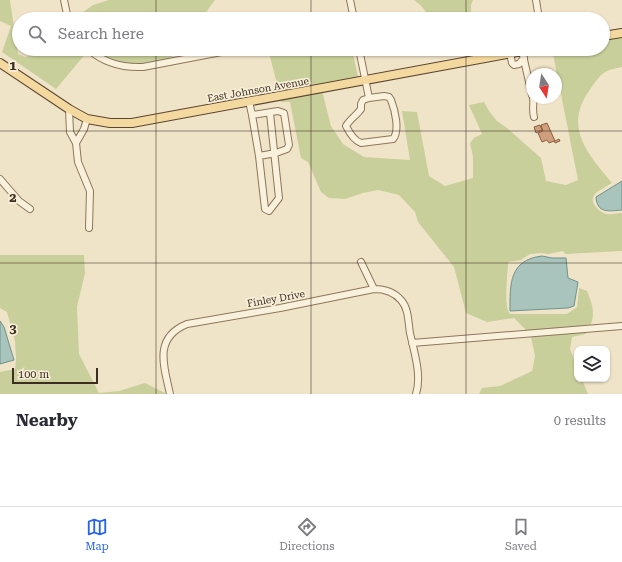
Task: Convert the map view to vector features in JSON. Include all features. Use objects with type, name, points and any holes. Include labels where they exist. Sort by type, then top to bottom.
[{"type":"main road","points":[[610,35],[622,33]]},
{"type":"main road","name":"East Johnson Avenue","points":[[0,63],[69,109],[87,119],[110,123],[132,122],[493,56]]},
{"type":"street","points":[[64,0],[67,12]]},
{"type":"street","points":[[350,0],[353,12]]},
{"type":"street","points":[[536,0],[538,12]]},
{"type":"street","points":[[98,56],[105,61],[114,64],[143,67],[200,56]]},
{"type":"street","points":[[360,56],[369,98]]},
{"type":"street","points":[[511,56],[514,65],[519,64],[522,56]]},
{"type":"street","points":[[523,56],[526,68]]},
{"type":"street","points":[[384,96],[389,97],[391,100],[396,127],[396,136],[393,139],[361,143],[357,142],[346,126],[348,121],[357,115],[361,109],[363,100],[369,98],[384,96]]},
{"type":"street","points":[[249,101],[259,156],[265,209],[269,211],[279,198],[270,113]]},
{"type":"street","points":[[534,104],[532,110],[534,117]]},
{"type":"street","points":[[69,109],[70,132],[76,143],[78,162],[90,191],[89,228]]},
{"type":"street","points":[[252,115],[278,111],[284,113],[289,145],[287,149],[259,156]]},
{"type":"street","points":[[76,143],[84,130],[87,119]]},
{"type":"street","points":[[0,179],[19,201],[30,209]]},
{"type":"street","points":[[361,262],[374,289]]},
{"type":"street","name":"Finley Drive","points":[[170,394],[163,360],[163,352],[171,335],[182,326],[374,289],[388,291],[397,296],[402,300],[407,310],[418,382],[416,394]]},
{"type":"street","points":[[412,343],[622,326]]},
{"type":"green space","points":[[0,0],[10,0],[12,14],[12,56],[84,56],[56,89],[2,52],[11,26],[0,21]]},
{"type":"green space","points":[[109,0],[215,0],[206,12],[83,12],[93,5]]},
{"type":"green space","points":[[414,0],[473,0],[471,12],[426,12]]},
{"type":"green space","points":[[622,36],[622,67],[607,71],[599,77],[582,104],[578,117],[582,140],[595,162],[612,183],[596,193],[593,197],[595,206],[606,214],[622,213],[622,251],[565,254],[563,251],[548,254],[530,254],[521,260],[508,262],[506,297],[510,314],[567,314],[577,307],[579,288],[587,291],[592,304],[593,317],[590,326],[527,331],[514,318],[487,322],[466,313],[454,267],[418,222],[415,212],[399,195],[378,190],[345,199],[329,198],[321,192],[308,162],[301,158],[290,102],[281,102],[280,99],[322,91],[331,126],[343,144],[364,157],[410,160],[402,111],[417,112],[429,176],[445,186],[473,178],[473,157],[470,143],[474,138],[482,134],[469,105],[484,102],[497,121],[541,158],[546,181],[566,185],[578,180],[562,99],[562,68],[556,68],[553,56],[610,56],[610,39]]},
{"type":"green space","points":[[105,56],[173,56],[160,61],[138,63],[122,62]]},
{"type":"green space","points":[[270,56],[354,56],[358,77],[279,92]]},
{"type":"green space","points":[[0,255],[84,255],[85,273],[77,307],[79,354],[99,393],[119,391],[145,383],[167,394],[0,394],[0,372],[15,369],[16,359],[15,341],[7,312],[0,308]]},
{"type":"green space","points":[[587,332],[586,334],[572,337],[570,349],[574,360],[574,382],[583,382],[588,394],[479,394],[482,388],[500,386],[532,371],[535,356],[531,337]]},
{"type":"water","points":[[622,181],[622,210],[608,211],[601,209],[596,197]]},
{"type":"water","points":[[542,256],[566,258],[568,278],[578,282],[574,306],[568,308],[510,311],[511,283],[517,268],[523,262],[531,258]]},
{"type":"water","points":[[0,321],[4,327],[14,360],[0,364]]},
{"type":"building","points":[[547,123],[555,141],[559,139],[560,141],[549,143],[547,140],[542,142],[538,133],[543,131],[541,125]]},
{"type":"building","points":[[540,125],[542,130],[536,133],[534,127]]}]
